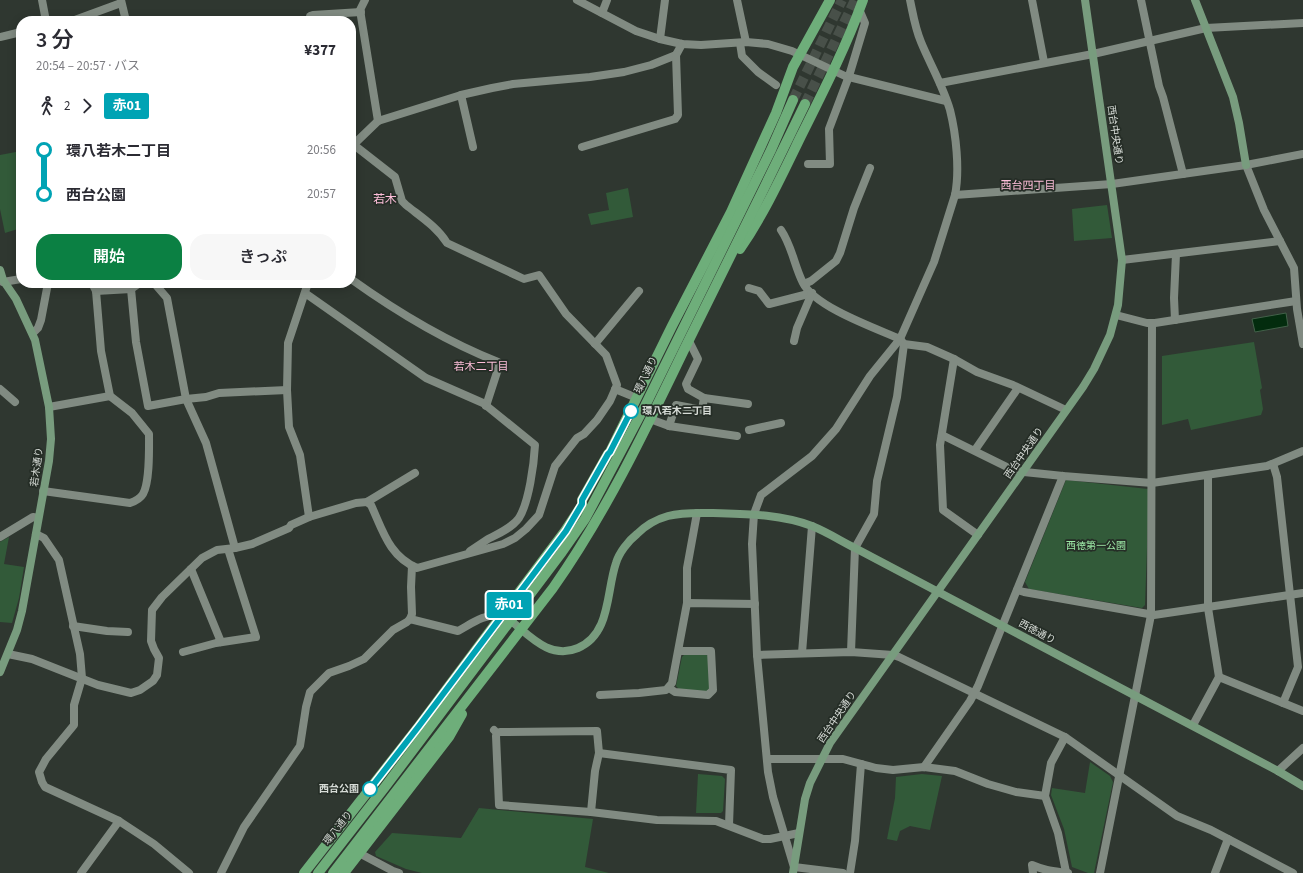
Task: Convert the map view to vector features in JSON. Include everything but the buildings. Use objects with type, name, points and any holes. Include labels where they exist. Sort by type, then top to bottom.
[{"type":"main road","points":[[304,873],[337,835],[419,726],[506,618],[566,531],[610,452],[637,398],[677,327],[709,265],[734,214],[776,113],[793,67],[830,0]]},
{"type":"main road","points":[[717,284],[753,230],[777,186],[836,66],[861,5]]},
{"type":"main road","name":"環八通り","points":[[318,873],[385,787],[506,618],[585,519],[645,406],[677,327],[734,214],[771,150],[793,100]]},
{"type":"main road","points":[[333,873],[570,564],[604,509],[689,341],[805,104]]},
{"type":"main road","points":[[344,873],[449,737],[480,683]]},
{"type":"street","points":[[42,0],[45,16]]},
{"type":"street","points":[[365,0],[361,12],[378,121]]},
{"type":"street","points":[[576,0],[636,31],[660,39],[682,44],[743,42],[768,44],[793,52],[847,76],[946,101]]},
{"type":"street","points":[[602,13],[607,0]]},
{"type":"street","points":[[660,39],[665,0]]},
{"type":"street","points":[[737,0],[743,42],[742,56],[758,72],[776,85]]},
{"type":"street","points":[[851,652],[855,548],[874,514],[877,481],[897,397],[902,341],[934,262],[957,186],[957,154],[950,109],[920,40],[913,17],[910,0]]},
{"type":"street","points":[[1032,0],[1044,62]]},
{"type":"street","name":"西台中央通り","points":[[794,870],[805,799],[810,783],[830,743],[1066,410],[1094,369],[1110,335],[1116,315],[1120,291],[1122,260],[1085,0]]},
{"type":"street","points":[[1141,0],[1159,86],[1183,174]]},
{"type":"street","points":[[1195,0],[1233,97],[1246,165],[1264,210],[1294,268],[1296,301],[1303,344]]},
{"type":"street","points":[[85,16],[121,2],[125,16]]},
{"type":"street","points":[[808,164],[830,164],[829,129],[865,23],[861,5]]},
{"type":"street","points":[[310,16],[361,12]]},
{"type":"street","points":[[940,83],[1044,62],[1093,54],[1206,28],[1303,23]]},
{"type":"street","points":[[0,36],[16,33]]},
{"type":"street","points":[[582,147],[674,119],[678,115],[676,55],[682,44]]},
{"type":"street","points":[[356,142],[378,121],[461,95],[513,84],[590,77],[624,72],[651,65],[676,55]]},
{"type":"street","points":[[461,95],[473,147]]},
{"type":"street","points":[[356,149],[395,177],[402,201],[435,228],[447,243],[524,279],[539,275],[566,314],[606,355],[617,385],[610,401],[598,420],[584,434],[577,438],[555,466],[539,515],[515,538],[503,544],[420,568],[412,566],[399,558],[390,547],[371,506],[367,502]]},
{"type":"street","points":[[955,195],[1112,184],[1246,165],[1303,154]]},
{"type":"street","points":[[804,284],[811,281],[836,261],[840,253],[854,208],[870,168]]},
{"type":"street","points":[[781,230],[788,242],[804,284],[816,298],[851,318],[902,341],[927,348],[954,359],[976,372],[1018,388],[1066,410]]},
{"type":"street","points":[[1122,260],[1280,241]]},
{"type":"street","points":[[1175,320],[1174,298],[1176,254]]},
{"type":"street","name":"若木通り","points":[[0,270],[2,281],[16,299],[33,333],[49,407],[50,439],[49,461],[22,612],[8,654],[0,672]]},
{"type":"street","points":[[2,281],[16,280]]},
{"type":"street","points":[[356,282],[416,323],[458,346],[498,362],[499,366],[486,406]]},
{"type":"street","points":[[33,333],[38,328],[41,320],[47,288]]},
{"type":"street","points":[[43,491],[130,503],[138,500],[143,494],[146,484],[149,434],[132,413],[110,396],[101,351],[94,288]]},
{"type":"street","points":[[131,288],[136,342],[148,406],[206,397],[219,393],[287,390]]},
{"type":"street","points":[[158,288],[167,298],[186,399],[206,443],[231,548],[256,637],[221,642],[183,652]]},
{"type":"street","points":[[306,288],[288,343],[287,390],[289,427],[300,455],[309,517]]},
{"type":"street","points":[[749,288],[759,291],[769,304],[812,293]]},
{"type":"street","points":[[595,344],[639,291]]},
{"type":"street","points":[[305,293],[426,378],[483,403],[535,446],[534,463],[525,503],[518,519],[502,532],[466,554]]},
{"type":"street","points":[[794,342],[797,328],[812,293]]},
{"type":"street","points":[[1116,315],[1152,324],[1296,301]]},
{"type":"street","points":[[1100,873],[1151,615],[1152,324]]},
{"type":"street","points":[[689,341],[698,358],[686,384],[688,390],[704,398],[748,404]]},
{"type":"street","points":[[843,873],[794,870],[773,797],[767,759],[756,655],[752,544],[754,514],[761,495],[812,456],[836,429],[870,376],[902,341]]},
{"type":"street","points":[[954,359],[940,445],[943,510],[978,535]]},
{"type":"street","points":[[975,450],[1018,388]]},
{"type":"street","points":[[0,389],[15,402]]},
{"type":"street","points":[[615,389],[637,398]]},
{"type":"street","points":[[49,407],[110,396]]},
{"type":"street","points":[[669,426],[676,405],[702,410],[704,398]]},
{"type":"street","points":[[650,419],[669,426],[737,436]]},
{"type":"street","points":[[749,430],[782,423]]},
{"type":"street","points":[[942,435],[1015,471],[1152,483],[1208,476],[1267,466],[1303,451]]},
{"type":"street","points":[[1273,464],[1277,477],[1298,667],[1283,703]]},
{"type":"street","points":[[8,654],[32,659],[98,685],[131,693],[140,690],[153,681],[157,675],[159,658],[154,650],[152,641],[152,610],[162,597],[202,558],[217,550],[252,544],[270,537],[309,517],[356,503],[367,502],[415,473]]},
{"type":"street","points":[[924,767],[975,692],[1063,476]]},
{"type":"street","points":[[1193,725],[1219,677],[1208,608],[1208,476]]},
{"type":"street","name":"西徳通り","points":[[506,618],[540,645],[555,651],[572,651],[584,646],[594,637],[601,626],[616,561],[625,546],[636,534],[655,521],[680,513],[754,514],[784,518],[812,526],[855,548],[1193,725],[1303,786]]},
{"type":"street","points":[[600,694],[639,693],[666,690],[672,683],[687,603],[687,568],[698,513]]},
{"type":"street","points":[[0,537],[33,517],[38,518]]},
{"type":"street","points":[[802,653],[812,526]]},
{"type":"street","points":[[36,534],[44,538],[58,560],[80,654],[82,678],[74,705],[74,725],[46,759],[39,772],[42,782],[45,787],[119,821],[154,844],[189,873]]},
{"type":"street","points":[[221,873],[244,827],[300,746],[306,707],[310,692],[329,673],[364,659],[393,630],[410,619],[412,614],[412,566]]},
{"type":"street","points":[[191,569],[221,642]]},
{"type":"street","points":[[1017,590],[1151,615],[1303,594]]},
{"type":"street","points":[[687,603],[755,604]]},
{"type":"street","points":[[410,619],[458,631],[482,618],[494,615],[506,618]]},
{"type":"street","points":[[73,626],[107,631],[128,632]]},
{"type":"street","points":[[669,688],[675,692],[708,695],[712,690],[711,651],[679,651]]},
{"type":"street","points":[[756,655],[851,652],[892,654],[975,692],[1065,737],[1177,816],[1211,830],[1293,873]]},
{"type":"street","points":[[1219,677],[1303,711]]},
{"type":"street","points":[[591,812],[599,753],[597,731],[496,732],[499,805],[591,812],[657,820],[712,821],[729,825],[763,839],[799,833]]},
{"type":"street","points":[[1033,873],[1032,865],[1044,870],[1067,873],[1058,833],[1045,796],[1051,763],[1065,737]]},
{"type":"street","points":[[1278,771],[1303,748]]},
{"type":"street","points":[[599,753],[731,770],[729,825]]},
{"type":"street","points":[[767,759],[843,759],[876,768],[893,770],[924,767],[955,771],[1016,792],[1045,796]]},
{"type":"street","points":[[850,873],[855,841],[861,764]]},
{"type":"street","points":[[80,873],[119,821]]},
{"type":"street","points":[[1215,873],[1228,839]]},
{"type":"street","points":[[359,853],[399,873]]},
{"type":"green space","points":[[16,152],[16,230],[5,233],[0,209],[0,155]]},
{"type":"green space","points":[[628,188],[633,217],[591,225],[588,214],[609,210],[606,193]]},
{"type":"green space","points":[[1107,205],[1112,238],[1074,241],[1072,209]]},
{"type":"green space","points":[[1254,342],[1262,388],[1260,390],[1263,409],[1261,415],[1191,430],[1188,419],[1162,425],[1162,356]]},
{"type":"green space","name":"西徳第一公園","points":[[1066,480],[1148,489],[1145,605],[1142,608],[1029,589],[1025,582]]},
{"type":"green space","points":[[9,537],[4,564],[24,567],[19,598],[12,623],[0,622],[0,542]]},
{"type":"green space","points":[[705,653],[709,657],[710,689],[706,692],[679,689],[676,686],[682,657],[685,654]]},
{"type":"green space","points":[[1090,762],[1110,776],[1113,782],[1094,873],[1088,873],[1072,867],[1064,829],[1051,795],[1052,788],[1085,793]]},
{"type":"green space","points":[[698,774],[722,776],[725,779],[723,811],[721,813],[696,813]]},
{"type":"green space","points":[[922,774],[942,776],[930,830],[910,826],[900,831],[897,841],[887,839],[895,798],[896,777]]},
{"type":"green space","points":[[479,808],[593,819],[585,867],[609,873],[422,873],[406,869],[376,856],[375,852],[392,833],[461,838]]},
{"type":"shaded area","points":[[1286,313],[1288,326],[1255,332],[1252,319]]},
{"type":"tunnel","points":[[793,100],[842,0]]},
{"type":"tunnel","points":[[805,104],[855,0]]},
{"type":"bus line","name":"赤01","points":[[370,789],[566,531],[582,504],[582,500],[610,452],[631,411]]},
{"type":"place","name":"環八若木二丁目","points":[[631,411]]},
{"type":"place","name":"西台公園","points":[[370,789]]},
{"type":"district","name":"西台四丁目","points":[[1028,185]]},
{"type":"district","name":"若木","points":[[385,199]]},
{"type":"district","name":"若木二丁目","points":[[481,366]]}]
